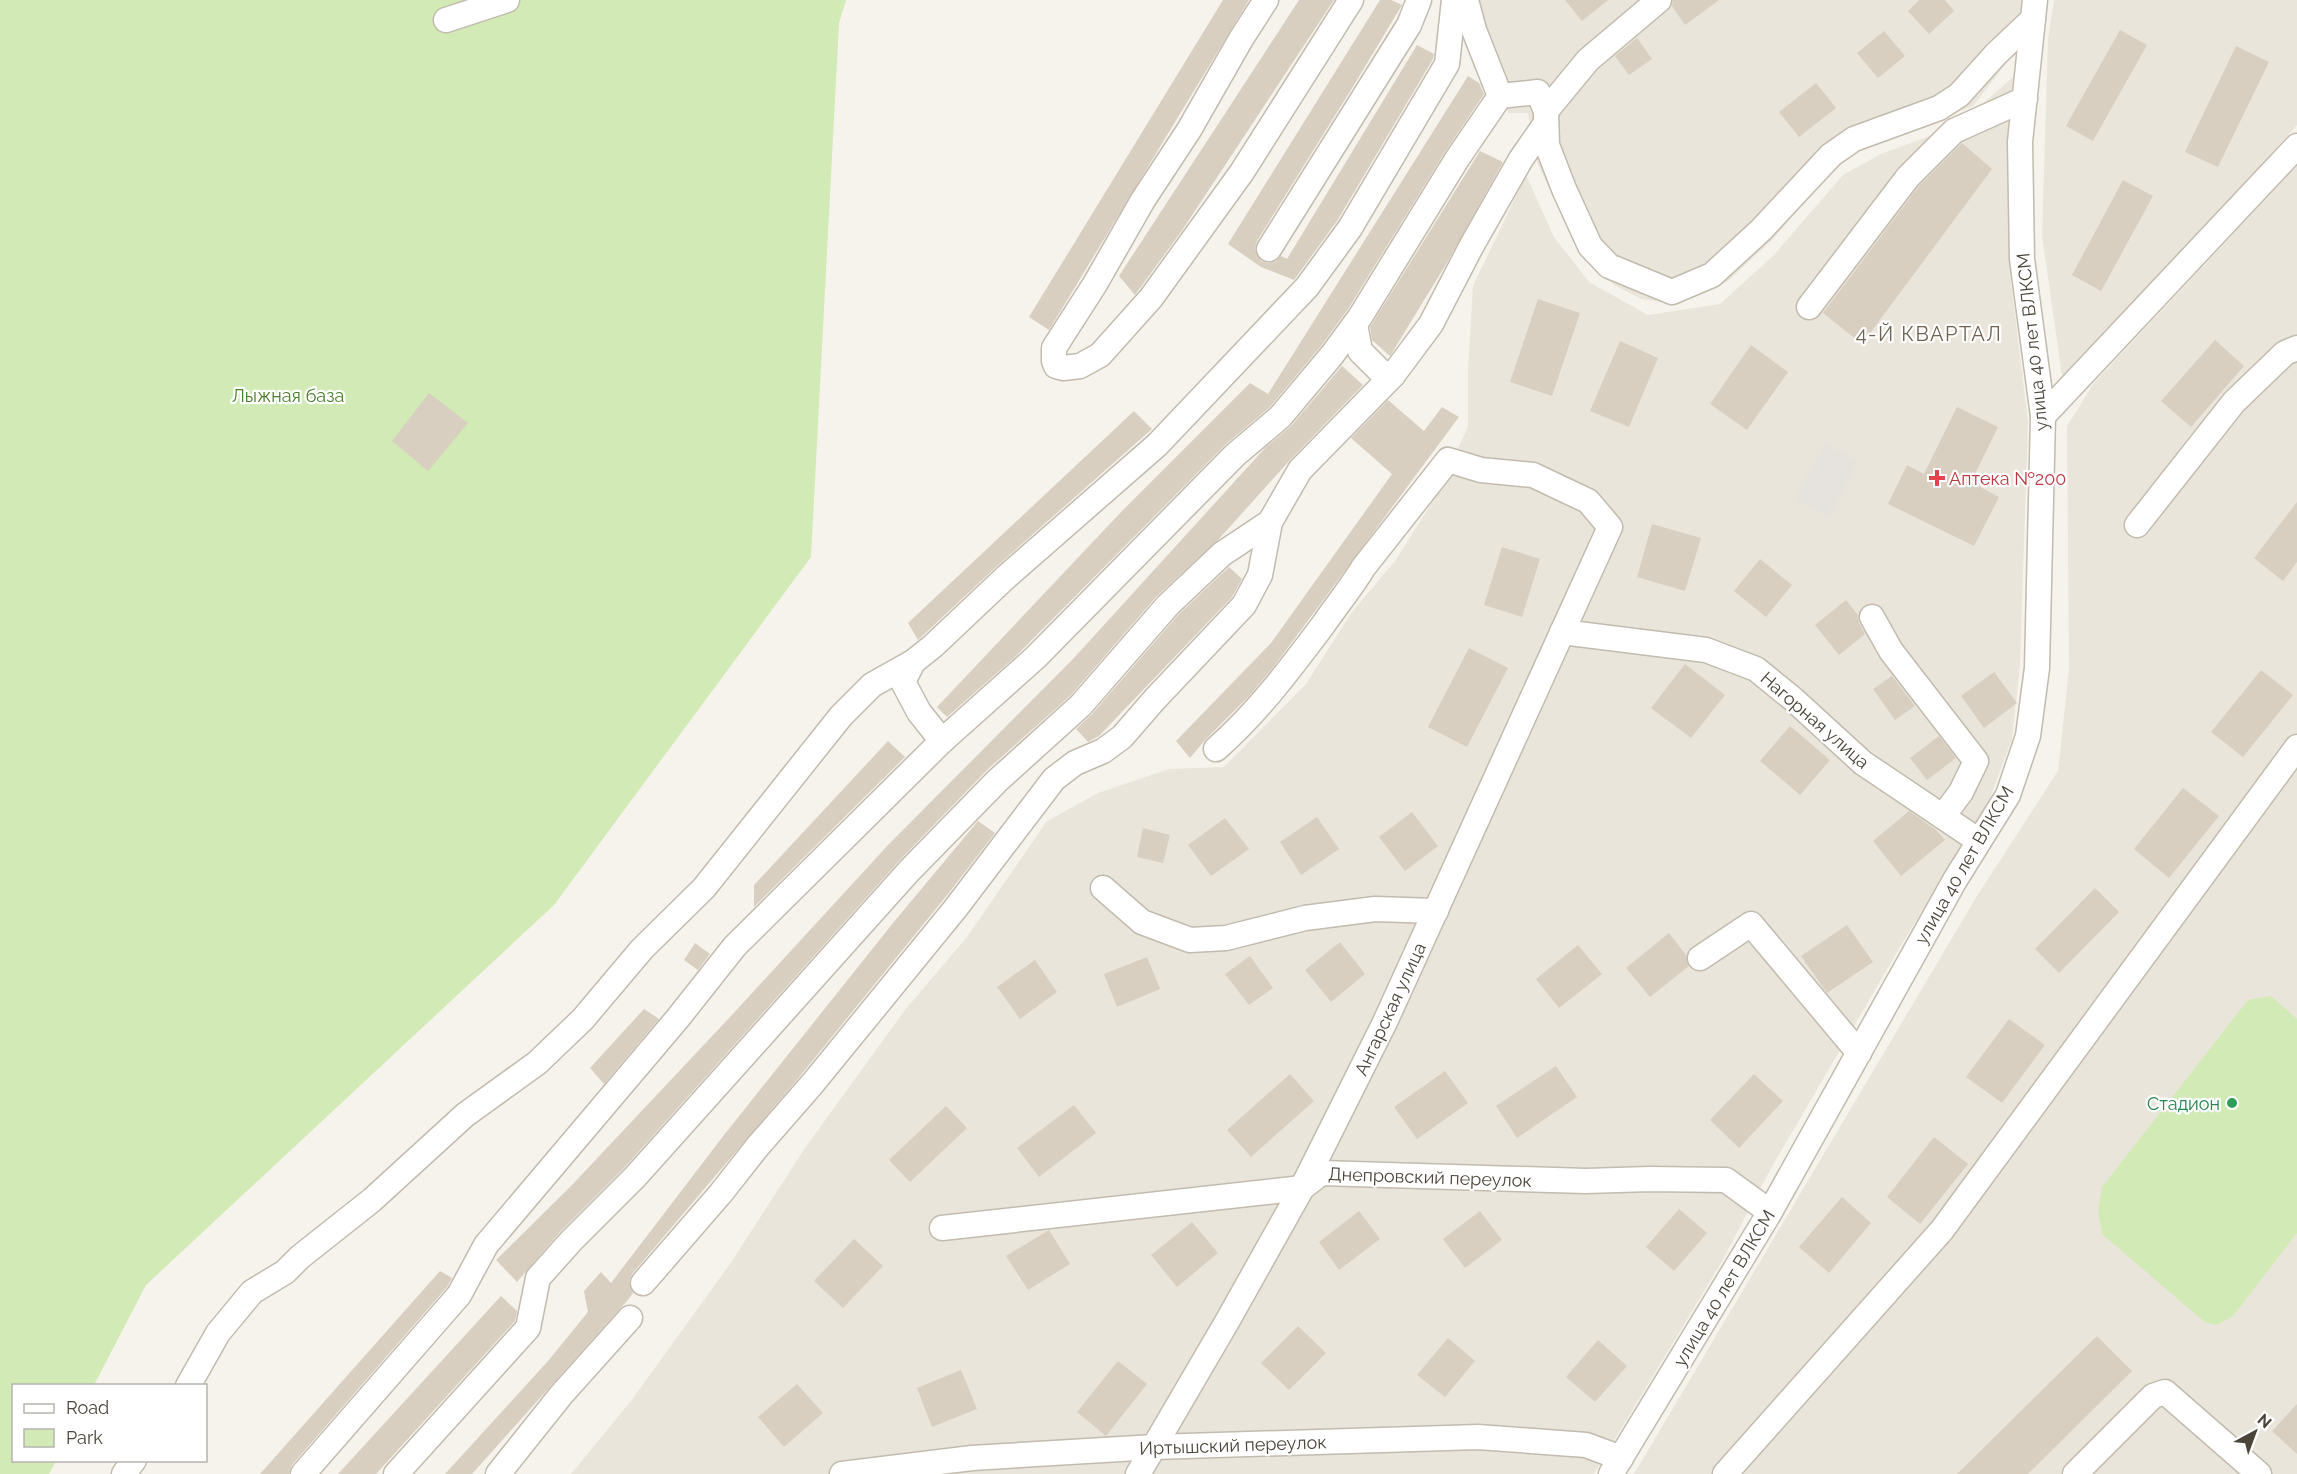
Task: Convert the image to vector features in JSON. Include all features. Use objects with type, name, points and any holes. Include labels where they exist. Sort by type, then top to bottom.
[{"type":"street","points":[[446,20],[507,0]]},
{"type":"street","points":[[1266,0],[1240,39],[1189,130],[1143,200],[1095,284],[1054,348],[1056,366],[1063,368],[1080,366],[1100,355],[1151,298],[1242,172],[1351,0]]},
{"type":"street","points":[[1269,249],[1409,24],[1419,0]]},
{"type":"street","points":[[189,1384],[218,1333],[252,1292],[285,1272],[300,1257],[372,1200],[465,1115],[537,1063],[583,1019],[642,949],[704,888],[841,716],[872,685],[913,662],[933,646],[1006,577],[1157,445],[1307,287],[1350,228],[1447,64],[1454,0]]},
{"type":"street","points":[[1466,0],[1473,30],[1500,96]]},
{"type":"street","points":[[643,1283],[813,1083],[955,909],[1054,779],[1075,763],[1103,751],[1122,736],[1244,605],[1260,575],[1270,522],[1300,470],[1393,375],[1431,324],[1472,245],[1546,117],[1588,60],[1659,0]]},
{"type":"street","points":[[1500,96],[1538,93],[1546,117],[1547,145],[1590,246],[1609,266],[1672,292],[1712,275],[1761,231],[1831,155],[1854,139],[1939,108],[1959,96],[2034,10]]},
{"type":"street","name":"улица 40 лет ВЛКСМ","points":[[1616,1466],[1770,1212],[1955,880],[2007,795],[2028,736],[2037,668],[2043,416],[2022,259],[2020,142],[2034,10]]},
{"type":"street","points":[[303,1474],[459,1295],[486,1245],[678,1018],[735,946],[942,741],[1036,657],[1235,455],[1280,417],[1355,324],[1457,159],[1500,96]]},
{"type":"street","points":[[1809,307],[1908,177],[1954,131],[2025,99]]},
{"type":"street","points":[[2043,416],[2297,146]]},
{"type":"street","points":[[1355,324],[1360,351],[1381,372],[1393,375]]},
{"type":"street","points":[[2137,525],[2234,402],[2285,353],[2297,348]]},
{"type":"street","name":"Ангарская улица","points":[[1138,1474],[1302,1188],[1385,1022],[1610,527],[1588,501],[1533,475],[1481,470],[1448,460],[1363,568],[1354,584],[1296,663],[1258,708],[1216,749]]},
{"type":"street","points":[[396,1474],[528,1328],[538,1278],[635,1177],[909,871],[997,781],[1081,705],[1168,605],[1222,554],[1270,522]]},
{"type":"street","points":[[1872,617],[1891,651],[1976,761],[1961,792],[1943,816]]},
{"type":"street","name":"Нагорная улица","points":[[1562,632],[1706,650],[1756,669],[1793,699],[1863,763],[1979,841]]},
{"type":"street","points":[[913,662],[903,682],[919,712],[942,741]]},
{"type":"street","points":[[1062,723],[1075,763]]},
{"type":"street","points":[[1725,1474],[1942,1230],[2297,747]]},
{"type":"street","points":[[1103,888],[1142,922],[1190,940],[1226,938],[1305,918],[1375,909],[1436,911]]},
{"type":"street","points":[[1700,958],[1751,924],[1859,1053]]},
{"type":"street","name":"Днепровский переулок","points":[[942,1228],[1302,1188],[1321,1173],[1586,1181],[1726,1180],[1770,1212]]},
{"type":"street","points":[[498,1474],[561,1395],[630,1318]]},
{"type":"street","points":[[2075,1474],[2153,1396],[2165,1392],[2259,1474]]},
{"type":"street","name":"Иртышский переулок","points":[[842,1474],[972,1458],[1154,1447],[1478,1437],[1586,1445],[1616,1466]]},
{"type":"street","points":[[124,1474],[133,1462]]},
{"type":"shaded area","points":[[1452,0],[2022,0],[2015,52],[1973,106],[1859,151],[1833,169],[1773,239],[1727,282],[1677,304],[1641,299],[1614,285],[1578,251],[1538,164],[1528,113],[1509,113],[1473,66]]},
{"type":"shaded area","points":[[2054,0],[2297,0],[2297,125],[2063,383],[2042,235],[2048,39]]},
{"type":"shaded area","name":"4-Й КВАРТАЛ","points":[[2013,77],[2009,146],[2011,281],[2028,422],[2020,664],[2012,739],[1987,806],[1900,947],[1769,1172],[1721,1263],[1594,1474],[571,1474],[631,1401],[730,1264],[805,1148],[905,1010],[967,937],[1047,821],[1098,793],[1169,769],[1224,767],[1306,684],[1352,612],[1395,561],[1435,498],[1468,427],[1468,370],[1473,286],[1526,175],[1554,237],[1589,282],[1648,315],[1720,304],[1774,255],[1843,175],[1881,154],[1930,136],[1970,115]]},
{"type":"shaded area","points":[[2297,166],[2297,1474],[1634,1474],[1977,896],[2058,771],[2069,669],[2067,426],[2094,383]]},
{"type":"shaded area","points":[[1824,444],[1858,461],[1830,516],[1795,500]]},
{"type":"green space","name":"Лыжная база","points":[[0,0],[846,0],[839,23],[811,557],[554,905],[146,1285],[95,1384],[12,1384],[12,1462],[55,1462],[49,1474],[0,1474]]},
{"type":"green space","name":"Стадион","points":[[2271,996],[2297,1019],[2297,1233],[2233,1316],[2217,1325],[2206,1323],[2102,1234],[2098,1212],[2102,1187],[2248,1000]]},
{"type":"building","points":[[1223,0],[1249,0],[1049,330],[1029,317]]},
{"type":"building","points":[[1299,0],[1334,0],[1183,229],[1135,295],[1119,276]]},
{"type":"building","points":[[1380,0],[1391,0],[1402,5],[1257,241],[1255,249],[1261,261],[1275,262],[1281,256],[1287,259],[1417,45],[1434,54],[1433,59],[1337,221],[1294,280],[1261,267],[1228,244]]},
{"type":"building","points":[[1565,0],[1608,0],[1582,21]]},
{"type":"building","points":[[1673,0],[1719,0],[1685,25],[1672,6]]},
{"type":"building","points":[[1919,0],[1945,0],[1954,11],[1929,34],[1908,11]]},
{"type":"building","points":[[2120,30],[2147,45],[2093,141],[2066,126]]},
{"type":"building","points":[[1884,31],[1905,56],[1878,78],[1857,53]]},
{"type":"building","points":[[1637,38],[1652,59],[1629,75],[1615,56]]},
{"type":"building","points":[[2236,46],[2269,62],[2218,167],[2185,152]]},
{"type":"building","points":[[1468,76],[1479,83],[1484,94],[1445,152],[1348,309],[1321,346],[1270,407],[1225,445],[1016,656],[947,717],[937,707],[1123,510],[1250,383],[1268,394]]},
{"type":"building","points":[[1816,83],[1836,108],[1799,137],[1779,112]]},
{"type":"building","points":[[1962,143],[1992,169],[1862,344],[1823,313],[1919,186]]},
{"type":"building","points":[[1480,151],[1503,162],[1448,261],[1390,356],[1372,340],[1370,327]]},
{"type":"building","points":[[2123,180],[2153,196],[2101,291],[2072,275]]},
{"type":"building","points":[[1538,299],[1580,313],[1552,396],[1510,382]]},
{"type":"building","points":[[2215,340],[2244,366],[2191,427],[2161,401]]},
{"type":"building","points":[[1620,341],[1658,358],[1629,427],[1590,411]]},
{"type":"building","points":[[1751,345],[1788,372],[1747,430],[1710,404]]},
{"type":"building","points":[[1342,366],[1363,385],[1290,460],[1218,540],[1157,596],[1071,695],[987,770],[899,861],[625,1167],[560,1232],[517,1282],[496,1260],[572,1185],[889,844],[1073,659],[1266,447],[1291,426]]},
{"type":"building","points":[[429,393],[468,423],[428,471],[392,441]]},
{"type":"building","points":[[1388,400],[1424,431],[1442,407],[1459,417],[1275,665],[1190,758],[1176,741],[1271,643],[1392,474],[1351,438]]},
{"type":"building","name":"Аптека №200","points":[[1957,407],[1998,427],[1971,482],[1999,497],[1974,546],[1888,504],[1907,465],[1924,474]]},
{"type":"building","points":[[1134,411],[1152,429],[997,566],[918,640],[908,623]]},
{"type":"building","points":[[2297,502],[2297,562],[2283,581],[2254,558]]},
{"type":"building","points":[[1652,524],[1701,538],[1685,591],[1637,577]]},
{"type":"building","points":[[1502,547],[1540,559],[1522,617],[1484,605]]},
{"type":"building","points":[[1760,559],[1792,585],[1766,617],[1734,591]]},
{"type":"building","points":[[1229,567],[1242,579],[1232,597],[1099,736],[1088,742],[1076,729],[1092,714],[1178,615]]},
{"type":"building","points":[[1846,600],[1858,615],[1859,623],[1865,634],[1839,655],[1815,625]]},
{"type":"building","points":[[1469,648],[1508,668],[1467,747],[1428,727]]},
{"type":"building","points":[[1685,664],[1725,695],[1691,738],[1651,708]]},
{"type":"building","points":[[2261,670],[2293,695],[2243,757],[2211,732]]},
{"type":"building","points":[[1994,672],[2017,703],[1984,728],[1961,696]]},
{"type":"building","points":[[1892,676],[1915,706],[1895,720],[1873,689]]},
{"type":"building","points":[[1790,726],[1830,760],[1800,795],[1760,761]]},
{"type":"building","points":[[1939,736],[1956,758],[1927,780],[1910,758]]},
{"type":"building","points":[[888,741],[905,757],[754,907],[754,885]]},
{"type":"building","points":[[2183,788],[2219,816],[2169,878],[2134,849]]},
{"type":"building","points":[[1909,811],[1935,829],[1945,840],[1901,876],[1873,841]]},
{"type":"building","points":[[1412,812],[1438,846],[1405,871],[1379,837]]},
{"type":"building","points":[[1317,817],[1339,849],[1301,875],[1280,842]]},
{"type":"building","points":[[1225,818],[1249,849],[1211,876],[1188,845]]},
{"type":"building","points":[[978,821],[995,833],[796,1081],[632,1274],[629,1281],[633,1293],[627,1301],[472,1474],[445,1474],[548,1361],[588,1312],[584,1291],[601,1272],[611,1283],[724,1135],[893,923]]},
{"type":"building","points":[[1143,828],[1170,835],[1163,863],[1137,857]]},
{"type":"building","points":[[2095,888],[2119,912],[2059,973],[2035,949]]},
{"type":"building","points":[[1847,925],[1873,962],[1827,993],[1801,956]]},
{"type":"building","points":[[1669,933],[1686,955],[1689,966],[1650,997],[1626,968]]},
{"type":"building","points":[[1340,942],[1365,974],[1331,1002],[1305,970]]},
{"type":"building","points":[[695,943],[710,954],[698,970],[684,960]]},
{"type":"building","points":[[1578,945],[1602,974],[1559,1008],[1536,979]]},
{"type":"building","points":[[1250,956],[1273,988],[1249,1005],[1225,974]]},
{"type":"building","points":[[1147,957],[1160,989],[1117,1007],[1104,974]]},
{"type":"building","points":[[1035,960],[1057,992],[1020,1019],[997,987]]},
{"type":"building","points":[[644,1009],[659,1019],[604,1084],[590,1068]]},
{"type":"building","points":[[2009,1019],[2045,1045],[2002,1103],[1966,1077]]},
{"type":"building","points":[[1556,1066],[1577,1097],[1517,1138],[1496,1106]]},
{"type":"building","points":[[1445,1071],[1468,1103],[1417,1139],[1394,1107]]},
{"type":"building","points":[[1290,1074],[1314,1101],[1251,1157],[1227,1130]]},
{"type":"building","points":[[1754,1074],[1783,1101],[1739,1148],[1710,1120]]},
{"type":"building","points":[[1074,1105],[1096,1133],[1039,1177],[1017,1148]]},
{"type":"building","points":[[946,1106],[967,1128],[910,1182],[889,1160]]},
{"type":"building","points":[[1934,1137],[1968,1164],[1920,1224],[1887,1197]]},
{"type":"building","points":[[1842,1197],[1871,1223],[1829,1273],[1799,1247]]},
{"type":"building","points":[[1679,1209],[1707,1233],[1674,1271],[1646,1247]]},
{"type":"building","points":[[1359,1211],[1380,1239],[1339,1270],[1319,1242]]},
{"type":"building","points":[[1480,1211],[1502,1240],[1465,1268],[1443,1239]]},
{"type":"building","points":[[1192,1222],[1218,1253],[1177,1287],[1151,1255]]},
{"type":"building","points":[[1049,1230],[1070,1264],[1028,1290],[1006,1256]]},
{"type":"building","points":[[854,1239],[883,1266],[843,1308],[814,1281]]},
{"type":"building","points":[[440,1271],[452,1278],[447,1287],[292,1465],[289,1474],[260,1474]]},
{"type":"building","points":[[501,1296],[517,1311],[515,1321],[376,1474],[338,1474]]},
{"type":"building","points":[[1298,1326],[1326,1353],[1289,1390],[1261,1363]]},
{"type":"building","points":[[2097,1336],[2132,1371],[2028,1474],[1957,1474]]},
{"type":"building","points":[[1448,1338],[1475,1361],[1445,1397],[1417,1375]]},
{"type":"building","points":[[1598,1340],[1627,1366],[1595,1402],[1566,1377]]},
{"type":"building","points":[[1118,1361],[1147,1384],[1106,1436],[1077,1412]]},
{"type":"building","points":[[961,1370],[977,1409],[932,1427],[917,1388]]},
{"type":"building","points":[[797,1384],[823,1413],[784,1447],[758,1417]]},
{"type":"building","points":[[2297,1404],[2297,1454],[2272,1431]]},
{"type":"place","name":"Аптека №200","points":[[1937,478]]},
{"type":"place","name":"Стадион","points":[[2232,1103]]},
{"type":"district","name":"4-Й КВАРТАЛ","points":[[1929,334]]}]
